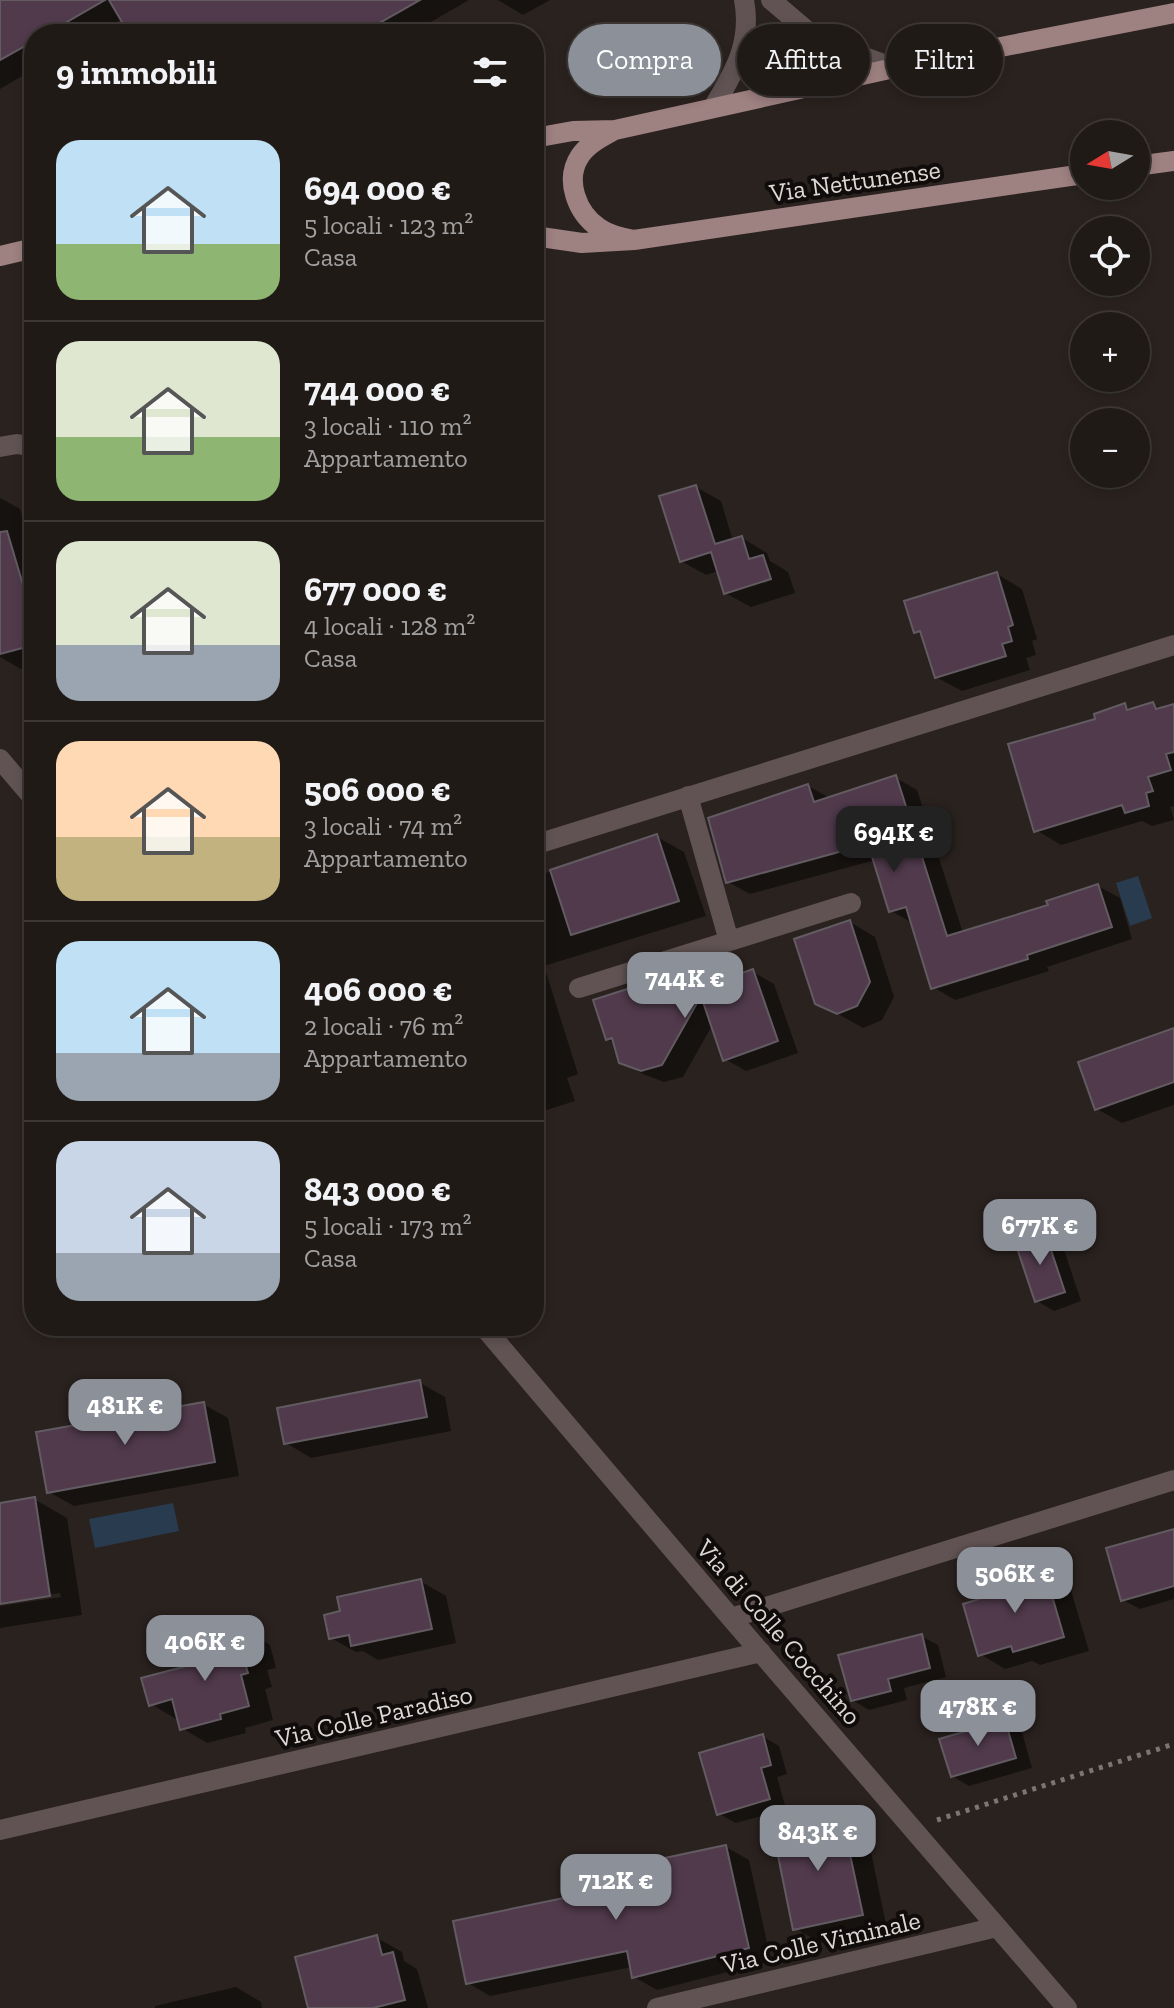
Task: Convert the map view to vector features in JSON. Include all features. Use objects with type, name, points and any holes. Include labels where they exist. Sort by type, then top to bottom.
[{"type":"main road","name":"Via Nettunense","points":[[1003,47],[1174,13]]},
{"type":"main road","name":"Via Nettunense","points":[[544,136],[573,131],[615,130],[886,70]]},
{"type":"main road","name":"Via Nettunense","points":[[615,130],[591,144],[580,157],[573,184],[579,203],[591,222],[608,233],[634,240]]},
{"type":"main road","points":[[1150,164],[1174,161]]},
{"type":"main road","name":"Via Nettunense","points":[[544,237],[582,243],[634,240],[1070,176]]},
{"type":"main road","points":[[0,256],[24,250]]},
{"type":"street","points":[[714,106],[743,52],[748,27],[744,0]]},
{"type":"street","points":[[771,0],[818,40],[886,65]]},
{"type":"street","points":[[0,447],[24,445]]},
{"type":"street","points":[[544,842],[1174,645]]},
{"type":"street","points":[[0,759],[24,787]]},
{"type":"street","points":[[688,796],[729,941]]},
{"type":"street","points":[[579,988],[851,903]]},
{"type":"street","name":"Via di Colle Cocchino","points":[[491,1336],[1067,2008]]},
{"type":"street","points":[[731,1618],[1174,1480]]},
{"type":"street","name":"Via Colle Paradiso","points":[[0,1830],[761,1652]]},
{"type":"street","name":"Via Colle Viminale","points":[[657,2008],[997,1927]]},
{"type":"path","points":[[913,1827],[1174,1744]]},
{"type":"water","points":[[1138,876],[1152,918],[1130,926],[1116,883]]},
{"type":"water","points":[[173,1503],[179,1531],[95,1548],[89,1519]]},
{"type":"building","points":[[0,0],[105,0],[63,24],[24,24],[24,47],[0,60]]},
{"type":"building","points":[[109,0],[420,0],[378,24],[123,24]]},
{"type":"building","points":[[696,485],[715,544],[742,536],[749,559],[763,555],[771,579],[724,594],[711,552],[680,562],[659,496]]},
{"type":"building","points":[[7,531],[24,588],[24,648],[0,654],[0,532]]},
{"type":"building","points":[[997,572],[1013,625],[1008,627],[1012,641],[1002,644],[1006,656],[935,678],[920,631],[914,633],[904,601]]},
{"type":"building","points":[[1153,702],[1156,709],[1174,704],[1174,752],[1166,754],[1171,770],[1148,777],[1153,791],[1146,793],[1149,806],[1125,813],[1122,805],[1034,832],[1008,744],[1095,719],[1094,714],[1125,703],[1127,710]]},
{"type":"building","points":[[896,775],[947,936],[1048,905],[1046,901],[1098,884],[1112,927],[1027,955],[1028,959],[931,989],[906,907],[889,912],[868,844],[726,883],[708,818],[808,784],[814,802]]},
{"type":"building","points":[[657,834],[679,901],[571,935],[550,870]]},
{"type":"building","points":[[850,920],[870,982],[857,1006],[837,1014],[815,1004],[794,939]]},
{"type":"building","points":[[753,969],[778,1041],[723,1061],[701,996],[662,1065],[641,1071],[619,1063],[612,1038],[606,1040],[593,1000],[652,981],[659,1003]]},
{"type":"building","points":[[1174,1028],[1174,1082],[1095,1110],[1078,1062]]},
{"type":"building","points":[[1045,1232],[1065,1292],[1035,1302],[1015,1242]]},
{"type":"building","points":[[420,1380],[427,1417],[284,1444],[277,1408]]},
{"type":"building","points":[[204,1402],[215,1462],[47,1493],[36,1432]]},
{"type":"building","points":[[35,1497],[50,1596],[0,1604],[0,1503]]},
{"type":"building","points":[[1174,1529],[1174,1586],[1121,1601],[1106,1548]]},
{"type":"building","points":[[1044,1568],[1064,1637],[1013,1652],[1011,1646],[978,1656],[963,1604],[995,1594],[992,1583]]},
{"type":"building","points":[[421,1579],[432,1629],[351,1646],[349,1635],[329,1639],[324,1615],[340,1611],[337,1597]]},
{"type":"building","points":[[245,1628],[251,1654],[243,1656],[248,1673],[241,1675],[249,1706],[220,1714],[221,1719],[180,1730],[172,1699],[149,1706],[141,1678],[210,1660],[205,1639]]},
{"type":"building","points":[[922,1634],[930,1668],[888,1679],[891,1691],[851,1701],[838,1655]]},
{"type":"building","points":[[1005,1720],[1016,1758],[951,1777],[939,1739]]},
{"type":"building","points":[[763,1734],[771,1765],[761,1768],[770,1799],[717,1815],[699,1753]]},
{"type":"building","points":[[842,1817],[863,1915],[793,1930],[773,1831]]},
{"type":"building","points":[[726,1845],[749,1948],[632,1978],[627,1951],[466,1984],[453,1921],[612,1888],[608,1870]]},
{"type":"building","points":[[377,1935],[382,1955],[393,1952],[405,2000],[373,2008],[308,2008],[295,1957]]}]
